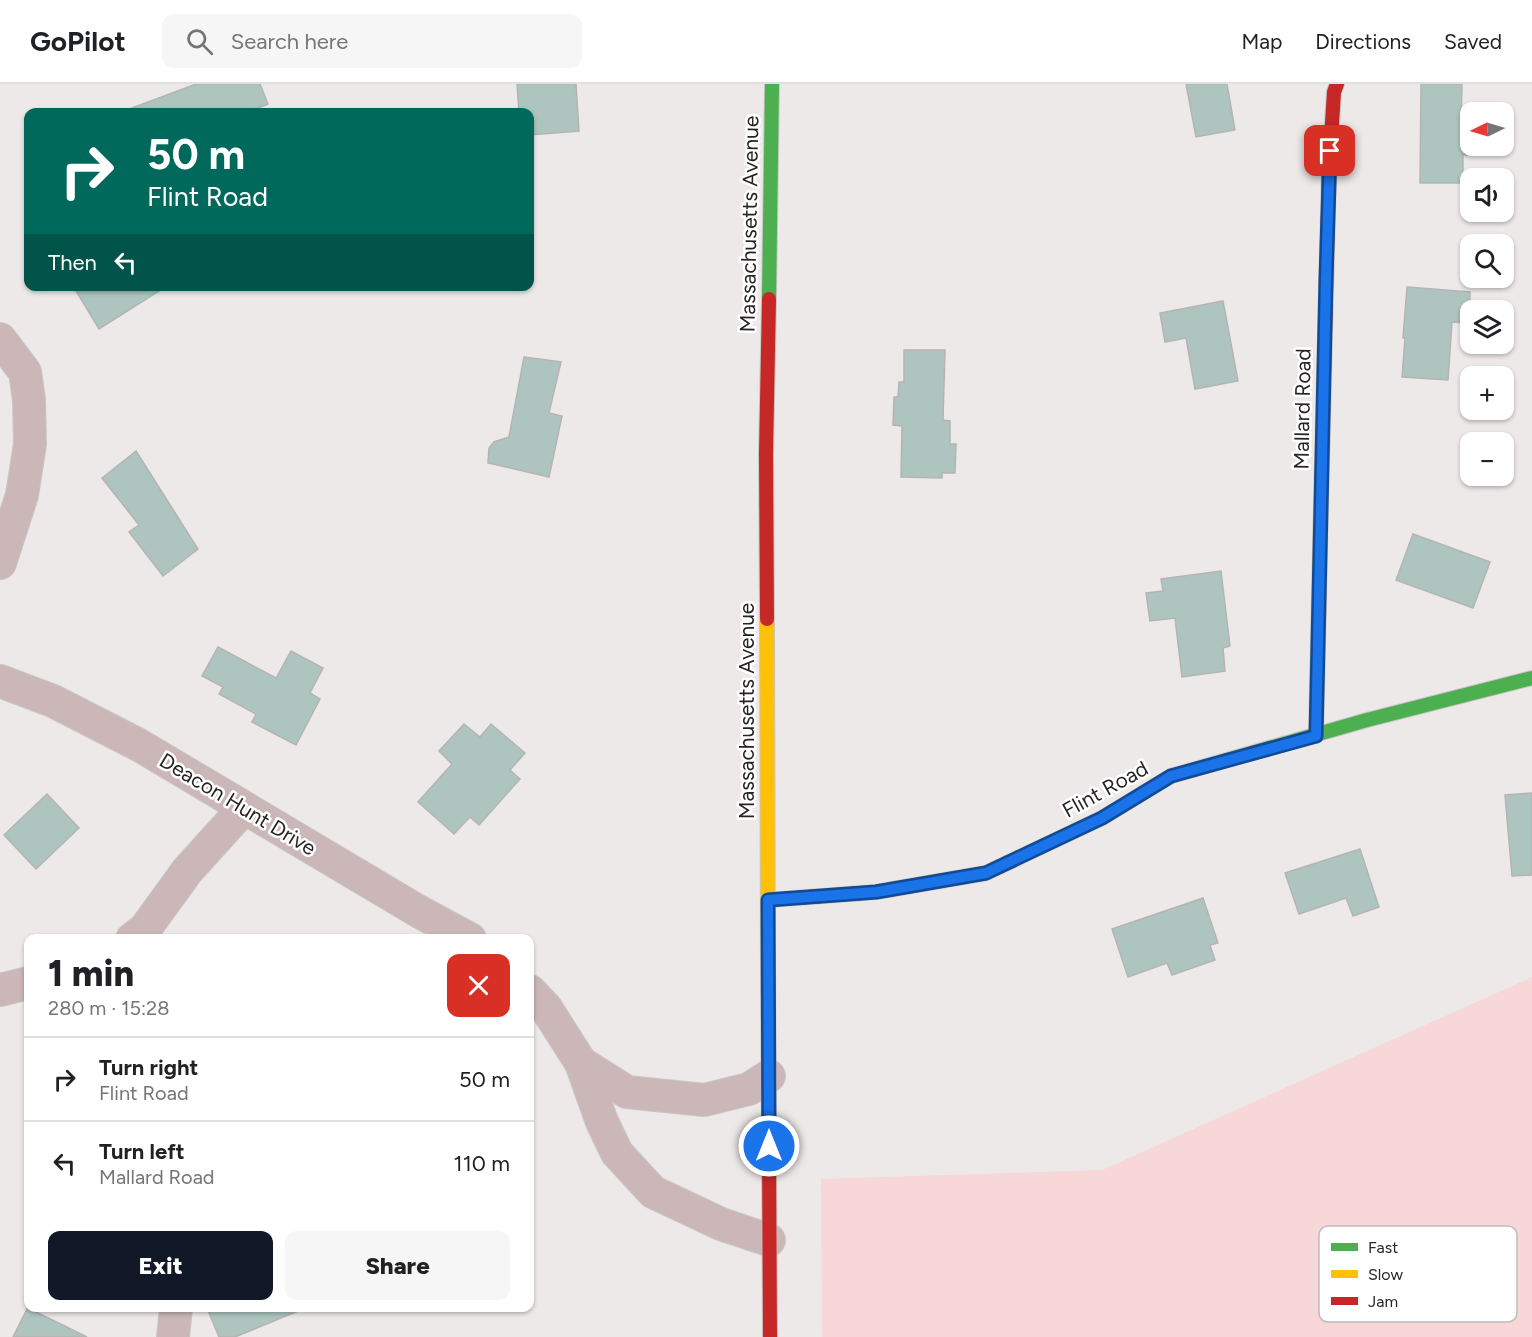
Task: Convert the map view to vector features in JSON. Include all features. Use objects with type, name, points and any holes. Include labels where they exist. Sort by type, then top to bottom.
[{"type":"street","name":"Massachusetts Avenue","points":[[770,1337],[766,453],[772,84]]},
{"type":"street","name":"Mallard Road","points":[[1316,736],[1329,170],[1336,84]]},
{"type":"street","points":[[0,339],[25,372],[29,400],[30,444],[22,495],[0,563]]},
{"type":"street","name":"Flint Road","points":[[768,900],[876,892],[986,873],[1102,818],[1171,776],[1367,720],[1532,678]]},
{"type":"street","name":"Deacon Hunt Drive","points":[[0,681],[53,701],[139,745],[418,911],[461,934]]},
{"type":"street","points":[[138,934],[145,929],[186,871],[244,808]]},
{"type":"street","points":[[0,990],[24,984]]},
{"type":"street","points":[[534,996],[546,1008],[581,1063],[602,1122],[617,1153],[653,1192],[721,1224],[769,1240]]},
{"type":"street","points":[[581,1063],[627,1092],[704,1100],[749,1089],[768,1076]]},
{"type":"street","points":[[173,1337],[176,1312]]},
{"type":"shaded area","points":[[1532,977],[1532,1337],[822,1337],[821,1179],[1102,1170]]},
{"type":"building","points":[[196,84],[260,84],[268,104],[258,108],[132,108]]},
{"type":"building","points":[[517,84],[576,84],[579,131],[534,135],[534,108],[519,108]]},
{"type":"building","points":[[1186,84],[1227,84],[1235,130],[1196,137]]},
{"type":"building","points":[[1421,84],[1462,84],[1460,156],[1463,156],[1463,168],[1460,168],[1460,183],[1420,183]]},
{"type":"building","points":[[1407,287],[1470,292],[1470,300],[1460,300],[1460,322],[1452,322],[1448,380],[1402,377],[1405,338],[1403,338]]},
{"type":"building","points":[[76,291],[159,291],[99,329]]},
{"type":"building","points":[[1223,301],[1238,381],[1195,389],[1186,338],[1165,342],[1160,313]]},
{"type":"building","points":[[904,350],[945,350],[943,420],[950,421],[950,444],[956,444],[955,473],[942,473],[942,478],[901,477],[902,426],[893,425],[894,397],[898,397],[899,382],[904,382]]},
{"type":"building","points":[[524,357],[561,362],[549,413],[562,416],[549,477],[488,463],[489,448],[494,442],[509,437]]},
{"type":"building","points":[[136,451],[198,549],[163,576],[129,532],[139,525],[102,478]]},
{"type":"building","points":[[1413,534],[1490,562],[1473,608],[1396,580]]},
{"type":"building","points":[[1221,571],[1230,646],[1223,648],[1225,671],[1182,677],[1175,618],[1150,621],[1146,593],[1163,591],[1161,579]]},
{"type":"building","points":[[218,647],[276,678],[291,651],[323,668],[310,693],[320,699],[296,745],[252,722],[256,714],[219,694],[223,687],[202,676]]},
{"type":"building","points":[[464,724],[480,737],[491,724],[525,753],[510,770],[520,779],[479,825],[470,817],[454,834],[418,802],[452,764],[439,751]]},
{"type":"building","points":[[1532,793],[1532,875],[1512,876],[1505,795]]},
{"type":"building","points":[[47,794],[79,828],[36,869],[4,835]]},
{"type":"building","points":[[1360,849],[1379,907],[1353,916],[1346,898],[1299,914],[1285,873]]},
{"type":"building","points":[[1203,898],[1218,943],[1210,945],[1215,960],[1172,975],[1167,963],[1128,977],[1112,929]]},
{"type":"building","points":[[26,1312],[36,1312],[87,1337],[13,1337]]},
{"type":"building","points":[[209,1312],[296,1312],[235,1337],[219,1337]]},
{"type":"traffic: fast","points":[[769,299],[772,84]]},
{"type":"traffic: fast","points":[[1007,863],[1102,818],[1171,776],[1367,720],[1532,678]]},
{"type":"traffic: slow","points":[[1316,736],[1321,501]]},
{"type":"traffic: slow","points":[[767,619],[768,966]]},
{"type":"traffic: jam","points":[[1321,501],[1329,170],[1334,92],[1337,84]]},
{"type":"traffic: jam","points":[[767,619],[766,453],[769,299]]},
{"type":"traffic: jam","points":[[768,900],[876,892],[986,873],[1007,863]]},
{"type":"traffic: jam","points":[[768,966],[770,1337]]},
{"type":"route","points":[[769,1146],[768,900],[876,892],[986,873],[1102,818],[1171,776],[1316,736],[1330,151]]}]
